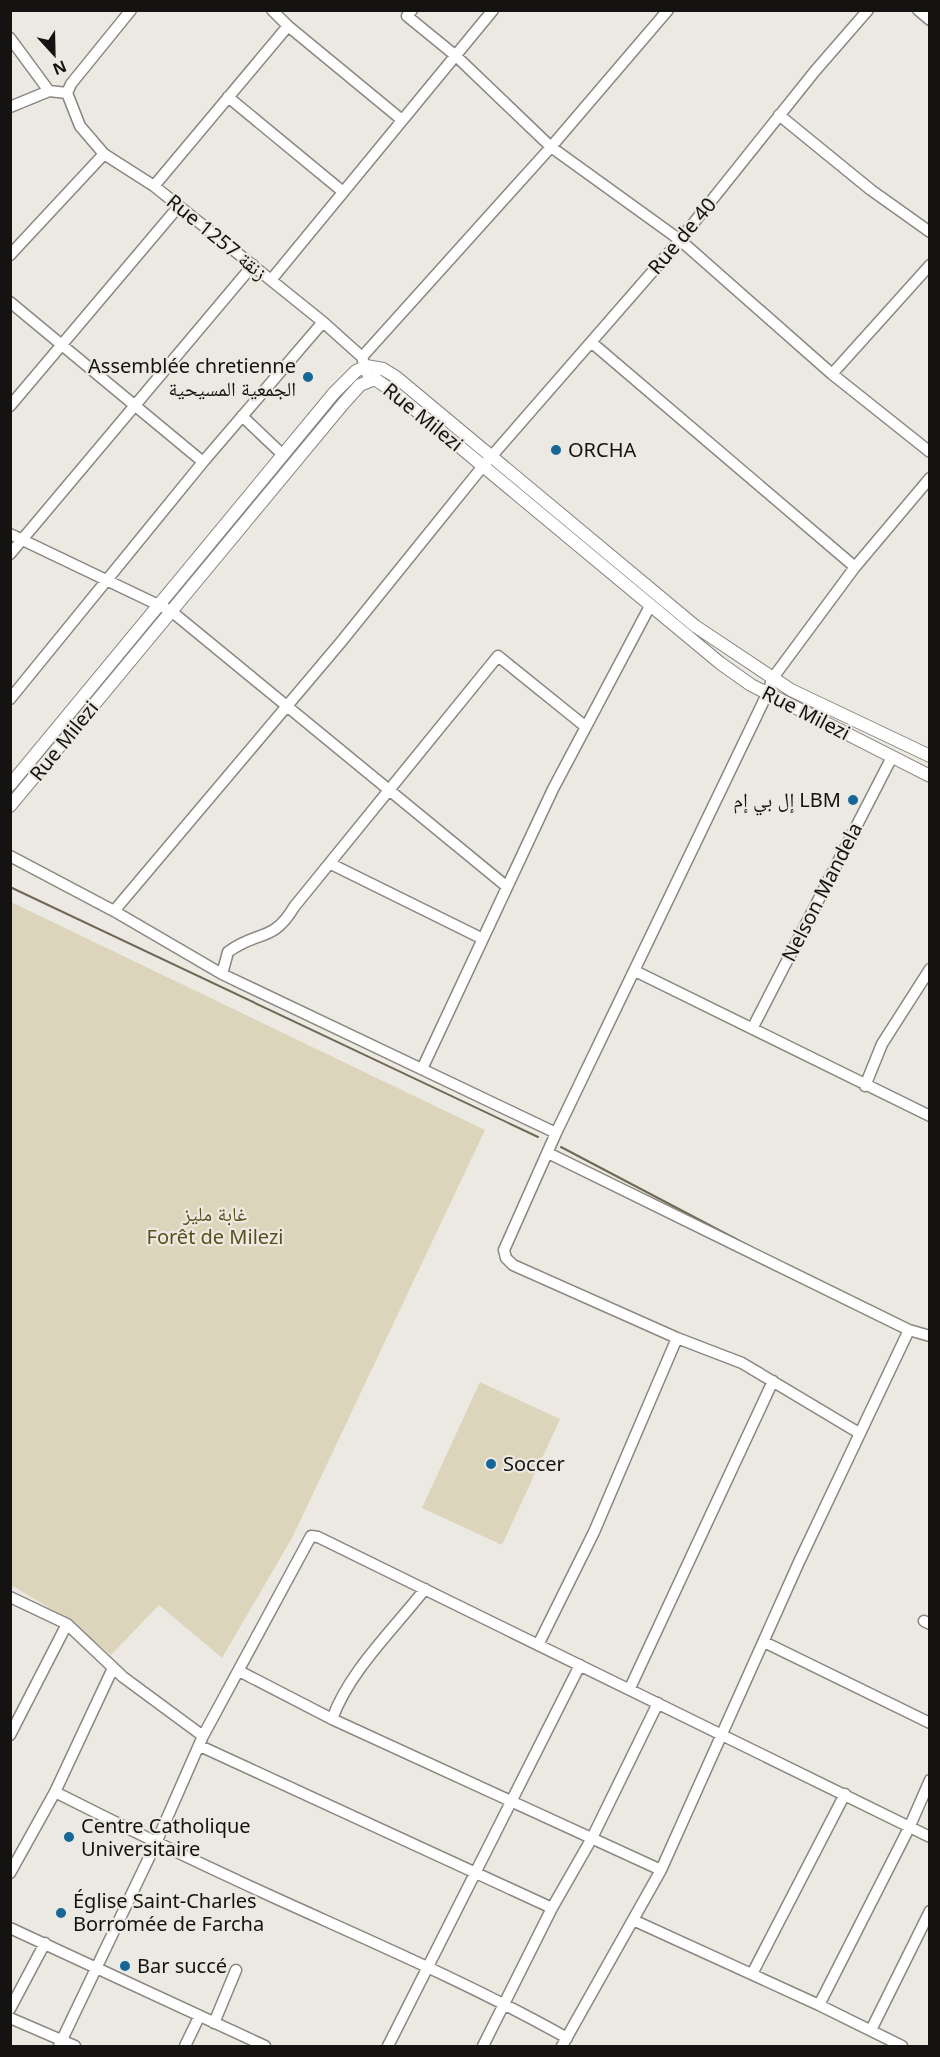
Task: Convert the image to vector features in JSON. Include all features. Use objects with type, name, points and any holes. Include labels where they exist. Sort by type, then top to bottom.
[{"type":"street","points":[[272,10],[288,26],[402,120]]},
{"type":"street","points":[[271,280],[493,10]]},
{"type":"street","points":[[369,380],[364,361],[668,10]]},
{"type":"street","name":"Rue de 40","points":[[114,911],[487,462],[680,240],[779,115],[868,10]]},
{"type":"street","points":[[918,10],[930,20]]},
{"type":"street","points":[[406,12],[456,56],[551,147],[680,240],[832,374],[930,452]]},
{"type":"street","points":[[10,107],[49,91],[68,93],[71,84],[123,13]]},
{"type":"street","points":[[154,186],[288,26]]},
{"type":"street","points":[[10,38],[49,91]]},
{"type":"street","name":"Rue 1257 زنقة","points":[[68,93],[80,126],[104,154],[154,186],[323,322],[364,361]]},
{"type":"street","points":[[228,97],[342,191]]},
{"type":"street","points":[[779,115],[871,190],[930,232]]},
{"type":"street","points":[[10,255],[104,154]]},
{"type":"street","points":[[10,406],[179,206]]},
{"type":"street","points":[[10,554],[253,265]]},
{"type":"street","points":[[832,374],[930,265]]},
{"type":"street","points":[[10,302],[203,462]]},
{"type":"street","points":[[10,699],[203,462],[323,322]]},
{"type":"street","points":[[591,342],[855,567]]},
{"type":"street","name":"Rue Milezi","points":[[10,785],[334,393],[364,361],[396,377],[487,462],[650,606],[720,663],[768,694],[930,776]]},
{"type":"street","name":"Rue Milezi","points":[[10,806],[343,404],[369,380],[375,379],[487,462],[695,626],[772,679],[930,756]]},
{"type":"street","points":[[242,416],[283,455]]},
{"type":"street","points":[[859,1433],[742,1363],[677,1338],[513,1265],[506,1258],[504,1250],[556,1133],[768,694],[772,679],[855,567],[930,478]]},
{"type":"street","points":[[10,534],[171,611],[506,886]]},
{"type":"street","points":[[422,1069],[506,886],[650,606]]},
{"type":"street","points":[[222,974],[228,952],[248,940],[277,930],[498,656],[586,727]]},
{"type":"street","name":"Nelson Mandela","points":[[753,1027],[891,757]]},
{"type":"street","points":[[10,856],[114,911],[222,974],[556,1133]]},
{"type":"street","points":[[331,864],[481,938]]},
{"type":"street","points":[[865,1086],[882,1044],[930,969]]},
{"type":"street","points":[[635,971],[930,1116]]},
{"type":"street","points":[[548,1153],[909,1329],[930,1336]]},
{"type":"street","points":[[55,1792],[156,1843],[507,2004],[565,2042],[661,1870],[720,1734],[909,1329]]},
{"type":"street","points":[[538,1645],[594,1532],[677,1338]]},
{"type":"street","points":[[630,1688],[773,1381]]},
{"type":"street","points":[[60,2043],[202,1741],[311,1536],[318,1537],[630,1688],[930,1837]]},
{"type":"street","points":[[332,1719],[343,1694],[359,1671],[425,1589]]},
{"type":"street","points":[[10,1597],[67,1623],[113,1668],[202,1741],[474,1875],[552,1908]]},
{"type":"street","points":[[10,1735],[67,1623]]},
{"type":"street","points":[[764,1642],[930,1724]]},
{"type":"street","points":[[388,2046],[430,1967],[579,1665]]},
{"type":"street","points":[[10,1873],[55,1792],[113,1668]]},
{"type":"street","points":[[238,1671],[332,1719],[661,1870]]},
{"type":"street","points":[[483,2046],[507,2004],[552,1908],[592,1838],[658,1703]]},
{"type":"street","points":[[819,2005],[909,1828],[930,1780]]},
{"type":"street","points":[[752,1974],[845,1794]]},
{"type":"street","points":[[871,2030],[930,1911]]},
{"type":"street","points":[[633,1920],[819,2005],[902,2046]]},
{"type":"street","points":[[10,1928],[265,2046]]},
{"type":"street","points":[[10,2009],[45,1943]]},
{"type":"street","points":[[214,2023],[236,1970]]},
{"type":"street","points":[[185,2046],[199,2017]]},
{"type":"street","points":[[10,2018],[60,2043],[75,2046]]},
{"type":"green space","name":"غابة مليز Forêt de Milezi","points":[[11,902],[485,1130],[292,1538],[222,1658],[159,1605],[111,1655],[65,1617],[11,1585]]},
{"type":"green space","name":"Soccer","points":[[480,1382],[560,1419],[502,1545],[422,1508]]},
{"type":"waterway","points":[[10,887],[538,1137]]},
{"type":"waterway","points":[[561,1147],[753,1248]]},
{"type":"place","name":"Assemblée chretienne الجمعية المسيحية","points":[[308,377]]},
{"type":"place","name":"ORCHA","points":[[556,450]]},
{"type":"place","name":"إل بي إم LBM","points":[[853,800]]},
{"type":"place","name":"Soccer","points":[[491,1464]]},
{"type":"place","name":"Centre Catholique Universitaire","points":[[69,1837]]},
{"type":"place","name":"Église Saint-Charles Borromée de Farcha","points":[[61,1913]]},
{"type":"place","name":"Bar succé","points":[[125,1966]]}]
